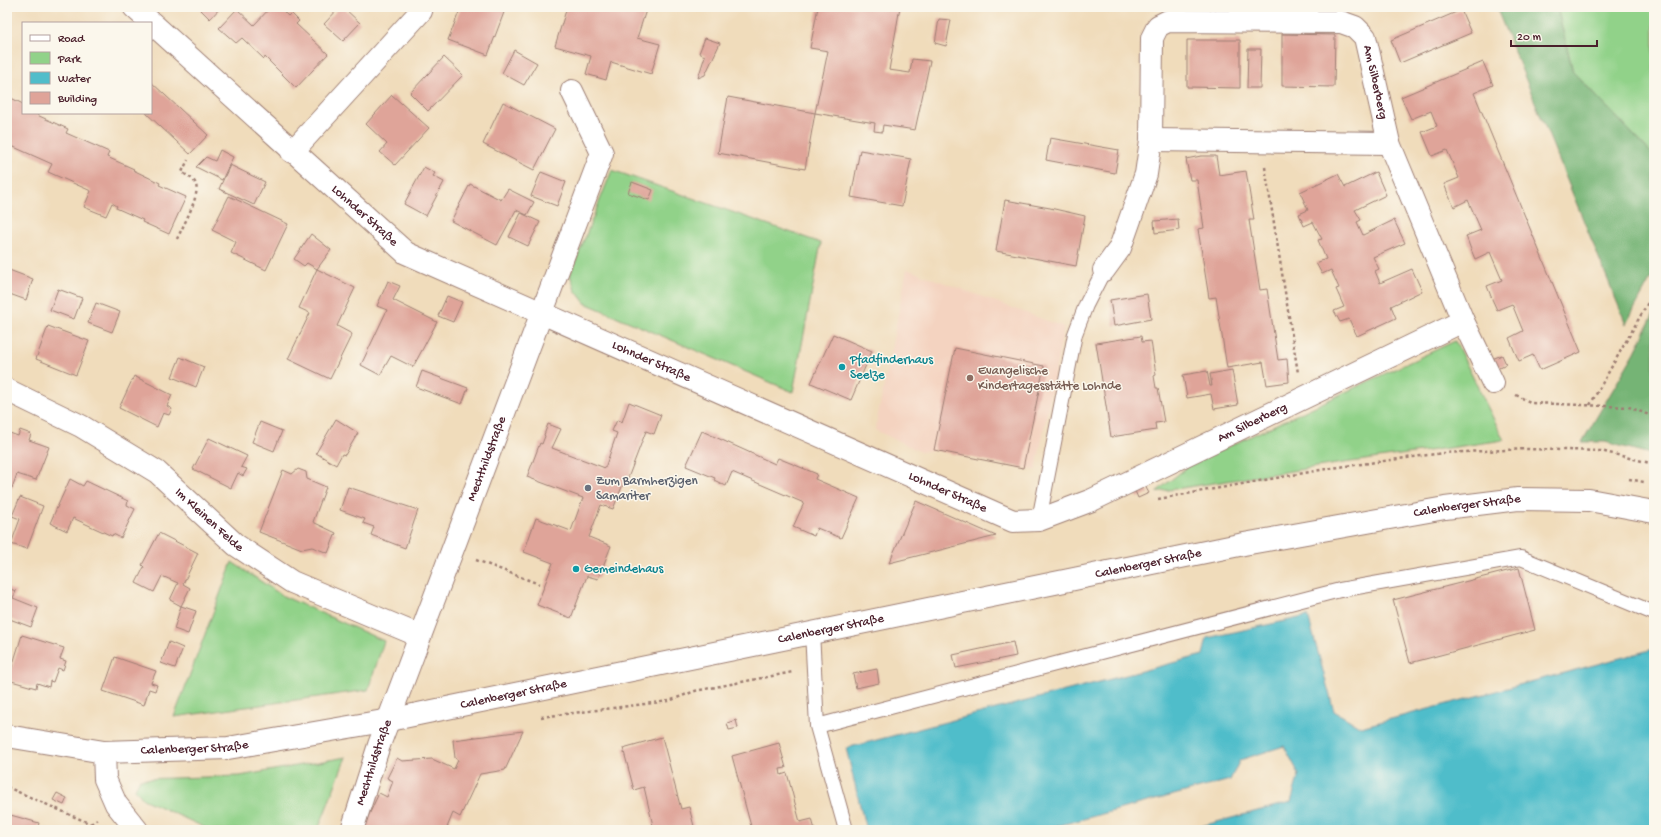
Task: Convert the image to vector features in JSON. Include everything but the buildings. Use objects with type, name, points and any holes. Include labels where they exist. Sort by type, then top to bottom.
[{"type":"street","name":"Lohnder Straße","points":[[134,7],[150,22]]},
{"type":"street","points":[[292,152],[421,12],[422,7]]},
{"type":"street","name":"Am Silberberg","points":[[1104,270],[1120,248],[1146,174],[1151,140],[1152,38],[1158,26],[1168,22],[1341,22],[1355,27],[1365,37],[1388,143],[1463,321],[1493,383]]},
{"type":"street","name":"Lohnder Straße","points":[[152,24],[292,152],[406,253],[1013,521],[1039,520]]},
{"type":"street","name":"Mechthildstraße","points":[[352,830],[389,720],[451,551],[602,153],[572,91]]},
{"type":"street","points":[[1151,140],[1388,143]]},
{"type":"street","name":"Am Silberberg","points":[[1039,520],[1092,500],[1463,321]]},
{"type":"street","name":"Im Kleinen Felde","points":[[7,390],[81,426],[157,472],[236,545],[292,582],[420,636]]},
{"type":"street","name":"Calenberger Straße","points":[[7,736],[104,752],[228,748],[389,720],[1244,544],[1445,508],[1518,500],[1590,500],[1654,512]]},
{"type":"street","points":[[104,752],[105,779],[116,804],[137,830]]},
{"type":"lane","points":[[1039,520],[1075,334],[1086,305],[1104,270]]},
{"type":"lane","points":[[818,726],[1340,590],[1521,558],[1654,613]]},
{"type":"lane","points":[[812,632],[818,726],[846,830]]},
{"type":"path","points":[[1262,142],[1302,398]]},
{"type":"path","points":[[177,239],[196,196],[197,189],[193,180],[182,172],[188,160]]},
{"type":"path","points":[[1590,405],[1654,292]]},
{"type":"path","points":[[1493,383],[1532,403],[1628,407],[1654,416]]},
{"type":"path","points":[[1154,499],[1332,468],[1443,453],[1526,449],[1600,451],[1654,464]]},
{"type":"path","points":[[451,551],[539,584]]},
{"type":"path","points":[[7,787],[91,824]]},
{"type":"shaded area","name":"Evangelische Kindertagesstätte Lohnde","points":[[907,269],[1064,327],[1036,470],[934,450],[921,452],[875,430]]},
{"type":"green space","points":[[1496,7],[1557,7],[1573,72],[1654,156],[1654,273],[1626,324]]},
{"type":"green space","points":[[1557,7],[1654,7],[1654,156],[1573,72]]},
{"type":"green space","points":[[612,170],[821,243],[793,392],[585,303],[575,290],[570,275]]},
{"type":"green space","points":[[1654,313],[1654,455],[1605,442],[1582,442],[1635,352]]},
{"type":"green space","points":[[1455,341],[1504,440],[1156,492],[1191,464]]},
{"type":"green space","points":[[232,562],[283,596],[384,641],[368,690],[174,717]]},
{"type":"green space","points":[[346,757],[318,830],[210,830],[143,799],[135,789],[140,779],[240,776]]},
{"type":"water","points":[[1308,616],[1334,711],[1361,727],[1654,649],[1654,830],[1187,830],[1291,802],[1299,774],[1284,746],[1240,760],[1230,780],[1042,830],[866,830],[846,748],[1203,655],[1207,638]]},
{"type":"place","name":"Pfadfinderhaus Seelze","points":[[842,367]]},
{"type":"place","name":"Evangelische Kindertagesstätte Lohnde","points":[[970,378]]},
{"type":"place","name":"Zum Barmherzigen Samariter","points":[[588,488]]},
{"type":"place","name":"Gemeindehaus","points":[[576,569]]}]
